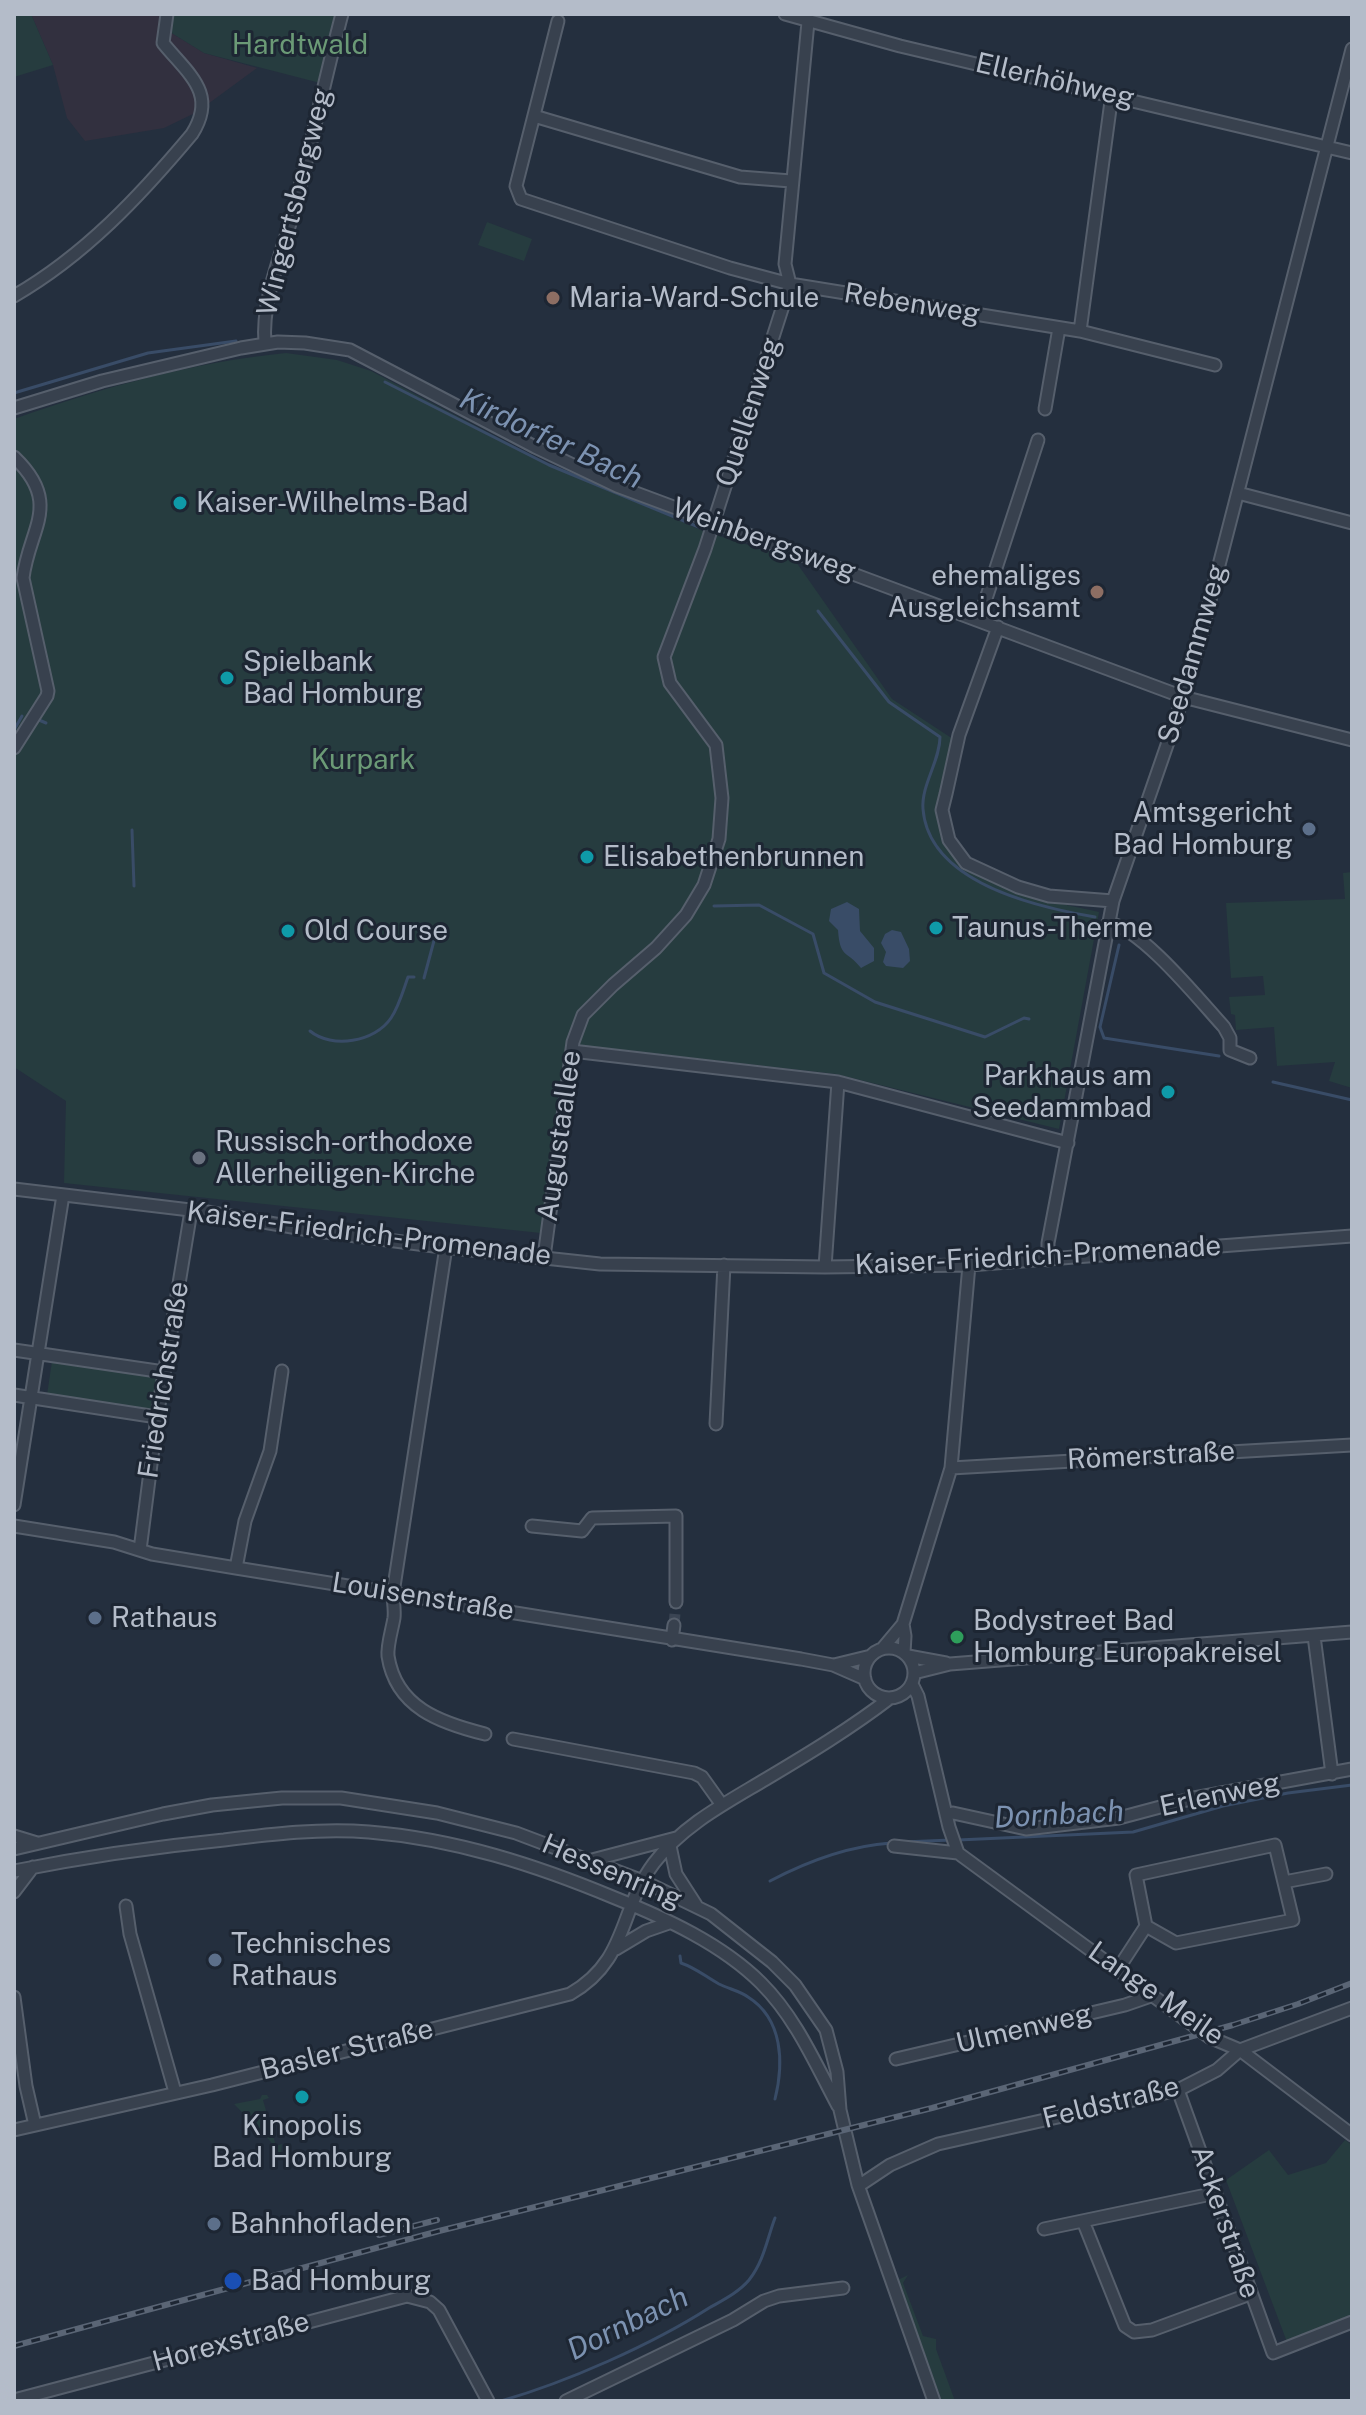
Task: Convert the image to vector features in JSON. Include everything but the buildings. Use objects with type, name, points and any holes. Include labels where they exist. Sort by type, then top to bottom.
[{"type":"street","points":[[14,296],[48,276],[126,210],[192,134],[201,119],[204,103],[199,88],[163,43],[167,14]]},
{"type":"street","name":"Wingertsbergweg","points":[[265,343],[264,329],[271,291],[342,14]]},
{"type":"street","name":"Ellerhöhweg","points":[[785,14],[1352,153]]},
{"type":"street","points":[[558,21],[534,116],[740,177],[791,181]]},
{"type":"street","name":"Quellenweg","points":[[686,915],[704,885],[719,839],[722,798],[716,745],[670,683],[664,657],[713,522],[790,284],[785,264],[808,22]]},
{"type":"street","name":"Seedammweg","points":[[1048,1260],[1048,1243],[1113,901],[1183,697],[1352,49]]},
{"type":"street","points":[[1080,331],[1112,94]]},
{"type":"street","name":"Rebenweg","points":[[534,116],[516,186],[521,199],[730,268],[790,284],[1080,331],[1215,365]]},
{"type":"street","points":[[1045,409],[1059,328]]},
{"type":"street","name":"Weinbergsweg","points":[[14,408],[102,381],[265,343],[305,343],[350,350],[535,447],[617,486],[1183,697],[1352,740]]},
{"type":"street","points":[[979,620],[1038,440]]},
{"type":"street","points":[[14,457],[32,480],[41,504],[40,519],[25,562],[23,578],[48,691],[14,748]]},
{"type":"street","points":[[1238,493],[1352,523]]},
{"type":"street","points":[[998,627],[959,735],[942,810],[949,840],[966,863],[1018,887],[1049,896],[1113,901]]},
{"type":"street","name":"Augustaallee","points":[[544,1257],[572,1051],[583,1015],[656,948],[686,915]]},
{"type":"street","points":[[1108,923],[1118,924],[1158,956],[1224,1027],[1230,1038],[1230,1050],[1250,1058]]},
{"type":"street","points":[[572,1051],[838,1082],[1068,1143]]},
{"type":"street","points":[[825,1267],[838,1082]]},
{"type":"street","name":"Kaiser-Friedrich-Promenade","points":[[14,1189],[446,1247],[600,1264],[969,1265],[1352,1236]]},
{"type":"street","points":[[14,1505],[63,1195]]},
{"type":"street","name":"Friedrichstraße","points":[[140,1550],[157,1417],[191,1211]]},
{"type":"street","points":[[446,1247],[393,1593],[394,1613],[388,1655],[402,1694],[445,1724],[485,1734]]},
{"type":"street","points":[[716,1424],[724,1265]]},
{"type":"street","points":[[925,1724],[911,1704],[874,1693],[865,1679],[864,1670],[903,1624],[951,1468],[969,1265]]},
{"type":"street","points":[[14,1350],[164,1372]]},
{"type":"street","points":[[236,1568],[245,1521],[270,1451],[282,1371]]},
{"type":"street","points":[[14,1395],[157,1417]]},
{"type":"street","name":"Römerstraße","points":[[951,1468],[1352,1445]]},
{"type":"street","points":[[532,1526],[582,1531],[592,1518],[676,1516],[676,1602]]},
{"type":"street","name":"Louisenstraße","points":[[14,1526],[114,1542],[140,1550],[236,1568],[833,1665],[865,1679]]},
{"type":"street","points":[[903,1624],[906,1654],[957,1851]]},
{"type":"street","points":[[672,1640],[674,1625]]},
{"type":"street","points":[[592,1860],[674,1841],[722,1805],[895,1697],[913,1679],[950,1664],[1352,1632]]},
{"type":"street","points":[[1314,1636],[1332,1774]]},
{"type":"street","points":[[877,1652],[897,1649],[950,1664]]},
{"type":"street","name":"Louisenstraße","points":[[833,1665],[877,1652]]},
{"type":"street","points":[[856,1721],[874,1693]]},
{"type":"street","points":[[513,1739],[694,1773],[702,1777],[722,1805]]},
{"type":"street","name":"Erlenweg","points":[[948,1821],[953,1813],[1026,1829],[1119,1818],[1194,1798],[1352,1769]]},
{"type":"street","name":"Hessenring","points":[[14,1849],[163,1814],[254,1800],[341,1798],[438,1827],[631,1904],[730,1958],[761,1984],[802,2038],[840,2110]]},
{"type":"street","name":"Hessenring","points":[[14,1871],[94,1856],[263,1835],[438,1827],[516,1833],[643,1881],[699,1909],[753,1944],[795,1985],[818,2016],[832,2049],[840,2110]]},
{"type":"street","points":[[14,1836],[38,1843]]},
{"type":"street","points":[[674,1841],[676,1874],[699,1909]]},
{"type":"street","name":"Basler Straße","points":[[14,2130],[570,1994],[604,1968],[616,1950],[631,1904],[643,1881],[653,1864],[674,1841]]},
{"type":"street","points":[[1118,1969],[1146,1926],[1136,1875],[1275,1845],[1293,1920],[1176,1943],[1146,1926]]},
{"type":"street","name":"Lange Meile","points":[[894,1846],[957,1851],[1151,1996],[1209,2037],[1240,2050],[1352,2135]]},
{"type":"street","points":[[14,1892],[33,1867]]},
{"type":"street","points":[[1284,1882],[1326,1874]]},
{"type":"street","points":[[126,1906],[130,1934],[175,2092]]},
{"type":"street","name":"Hessenring","points":[[616,1950],[646,1931],[669,1923]]},
{"type":"street","name":"Ulmenweg","points":[[896,2059],[1125,2005],[1151,1996]]},
{"type":"street","points":[[14,1997],[18,2068],[35,2125]]},
{"type":"street","name":"Feldstraße","points":[[863,2183],[890,2165],[925,2148],[1178,2090],[1217,2070],[1240,2050],[1352,2008]]},
{"type":"street","name":"Ackerstraße","points":[[1178,2090],[1273,2353],[1352,2322]]},
{"type":"street","points":[[840,2110],[858,2185],[934,2401]]},
{"type":"street","points":[[851,2151],[869,2211]]},
{"type":"street","points":[[1044,2229],[1216,2193]]},
{"type":"street","points":[[1083,2221],[1125,2326],[1134,2332],[1152,2330],[1250,2294]]},
{"type":"street","points":[[566,2401],[733,2320],[764,2301],[779,2296],[843,2288]]},
{"type":"street","name":"Horexstraße","points":[[14,2400],[407,2296],[430,2302],[439,2310],[485,2396]]},
{"type":"shaded area","points":[[31,14],[173,14],[170,32],[204,53],[257,68],[197,112],[164,128],[85,141],[67,118],[53,65]]},
{"type":"green space","points":[[14,14],[31,14],[53,65],[14,77]]},
{"type":"green space","name":"Hardtwald","points":[[173,14],[342,14],[324,84],[204,53],[170,32]]},
{"type":"green space","points":[[487,222],[532,239],[524,261],[478,245]]},
{"type":"green space","name":"Kurpark","points":[[286,353],[337,360],[371,371],[552,466],[703,531],[794,559],[892,699],[953,739],[941,785],[938,812],[943,837],[956,857],[975,873],[998,885],[1099,912],[1059,1129],[836,1074],[568,1044],[541,1233],[64,1183],[66,1101],[14,1067],[14,419],[148,378],[216,363]]},
{"type":"green space","points":[[1352,872],[1352,1088],[1329,1081],[1335,1062],[1277,1066],[1274,1027],[1236,1030],[1229,997],[1265,995],[1263,976],[1231,978],[1226,903],[1345,899],[1343,873]]},
{"type":"green space","points":[[52,1361],[157,1377],[152,1412],[47,1395]]},
{"type":"green space","points":[[262,2095],[269,2098],[263,2100],[276,2146],[282,2144],[281,2153],[234,2104],[260,2099]]},
{"type":"green space","points":[[1345,2140],[1352,2145],[1352,2319],[1287,2342],[1226,2180],[1269,2150],[1288,2175],[1326,2163]]},
{"type":"green space","points":[[908,2275],[903,2283],[923,2336],[936,2339],[936,2349],[955,2401],[942,2401],[898,2280]]},
{"type":"water","points":[[847,902],[859,909],[860,931],[874,948],[874,961],[861,968],[842,950],[838,930],[829,921],[831,909]]},
{"type":"water","points":[[892,930],[901,932],[909,949],[910,961],[903,968],[886,966],[883,962],[886,952],[881,943],[885,934]]},
{"type":"waterway","name":"Kirdorfer Bach","points":[[14,393],[148,353],[236,341]]},
{"type":"waterway","name":"Kirdorfer Bach","points":[[385,382],[549,465],[701,528]]},
{"type":"waterway","name":"Kirdorfer Bach","points":[[818,611],[889,702],[940,737],[923,809],[930,834],[944,856],[965,873],[1016,898],[1095,917]]},
{"type":"waterway","points":[[14,730],[22,716]]},
{"type":"waterway","points":[[39,720],[46,723]]},
{"type":"waterway","name":"Kirdorfer Bach","points":[[132,830],[134,886]]},
{"type":"waterway","name":"Kirdorfer Bach","points":[[714,906],[759,905],[813,934],[824,973],[875,1002],[985,1037],[1024,1018],[1029,1019]]},
{"type":"waterway","name":"Kirdorfer Bach","points":[[424,978],[435,937]]},
{"type":"waterway","name":"Kirdorfer Bach","points":[[1119,945],[1100,1027],[1104,1038],[1219,1056]]},
{"type":"waterway","name":"Kirdorfer Bach","points":[[310,1031],[319,1037],[341,1041],[375,1033],[394,1013],[408,977],[414,977]]},
{"type":"waterway","name":"Kirdorfer Bach","points":[[1273,1082],[1352,1100]]},
{"type":"waterway","name":"Dornbach","points":[[958,1840],[1133,1832],[1223,1806],[1352,1785]]},
{"type":"waterway","name":"Dornbach","points":[[903,1842],[951,1840]]},
{"type":"waterway","name":"Dornbach","points":[[770,1881],[829,1856],[859,1847],[891,1843]]},
{"type":"waterway","name":"Dornbach","points":[[680,1956],[681,1963],[745,1995],[760,2006],[768,2017],[780,2057],[775,2099]]},
{"type":"waterway","name":"Dornbach","points":[[501,2401],[608,2361],[730,2296],[754,2273],[775,2218]]},
{"type":"tunnel","points":[[674,1625],[676,1602]]},
{"type":"railway","points":[[14,2346],[439,2231],[932,2108],[1233,2025],[1352,1983]]},
{"type":"railway","points":[[379,2235],[437,2220]]},
{"type":"place","name":"Maria-Ward-Schule","points":[[553,298]]},
{"type":"place","name":"Kaiser-Wilhelms-Bad","points":[[180,503]]},
{"type":"place","name":"ehemaliges Ausgleichsamt","points":[[1097,592]]},
{"type":"place","name":"Spielbank Bad Homburg","points":[[227,678]]},
{"type":"place","name":"Amtsgericht Bad Homburg","points":[[1309,829]]},
{"type":"place","name":"Elisabethenbrunnen","points":[[587,857]]},
{"type":"place","name":"Taunus-Therme","points":[[936,928]]},
{"type":"place","name":"Old Course","points":[[288,931]]},
{"type":"place","name":"Parkhaus am Seedammbad","points":[[1168,1092]]},
{"type":"place","name":"Russisch-orthodoxe Allerheiligen-Kirche","points":[[199,1158]]},
{"type":"place","name":"Rathaus","points":[[95,1618]]},
{"type":"place","name":"Bodystreet Bad Homburg Europakreisel","points":[[957,1637]]},
{"type":"place","name":"Technisches Rathaus","points":[[215,1960]]},
{"type":"place","name":"Kinopolis Bad Homburg","points":[[302,2097]]},
{"type":"place","name":"Bahnhofladen","points":[[214,2224]]},
{"type":"place","name":"Bad Homburg","points":[[233,2281]]}]
